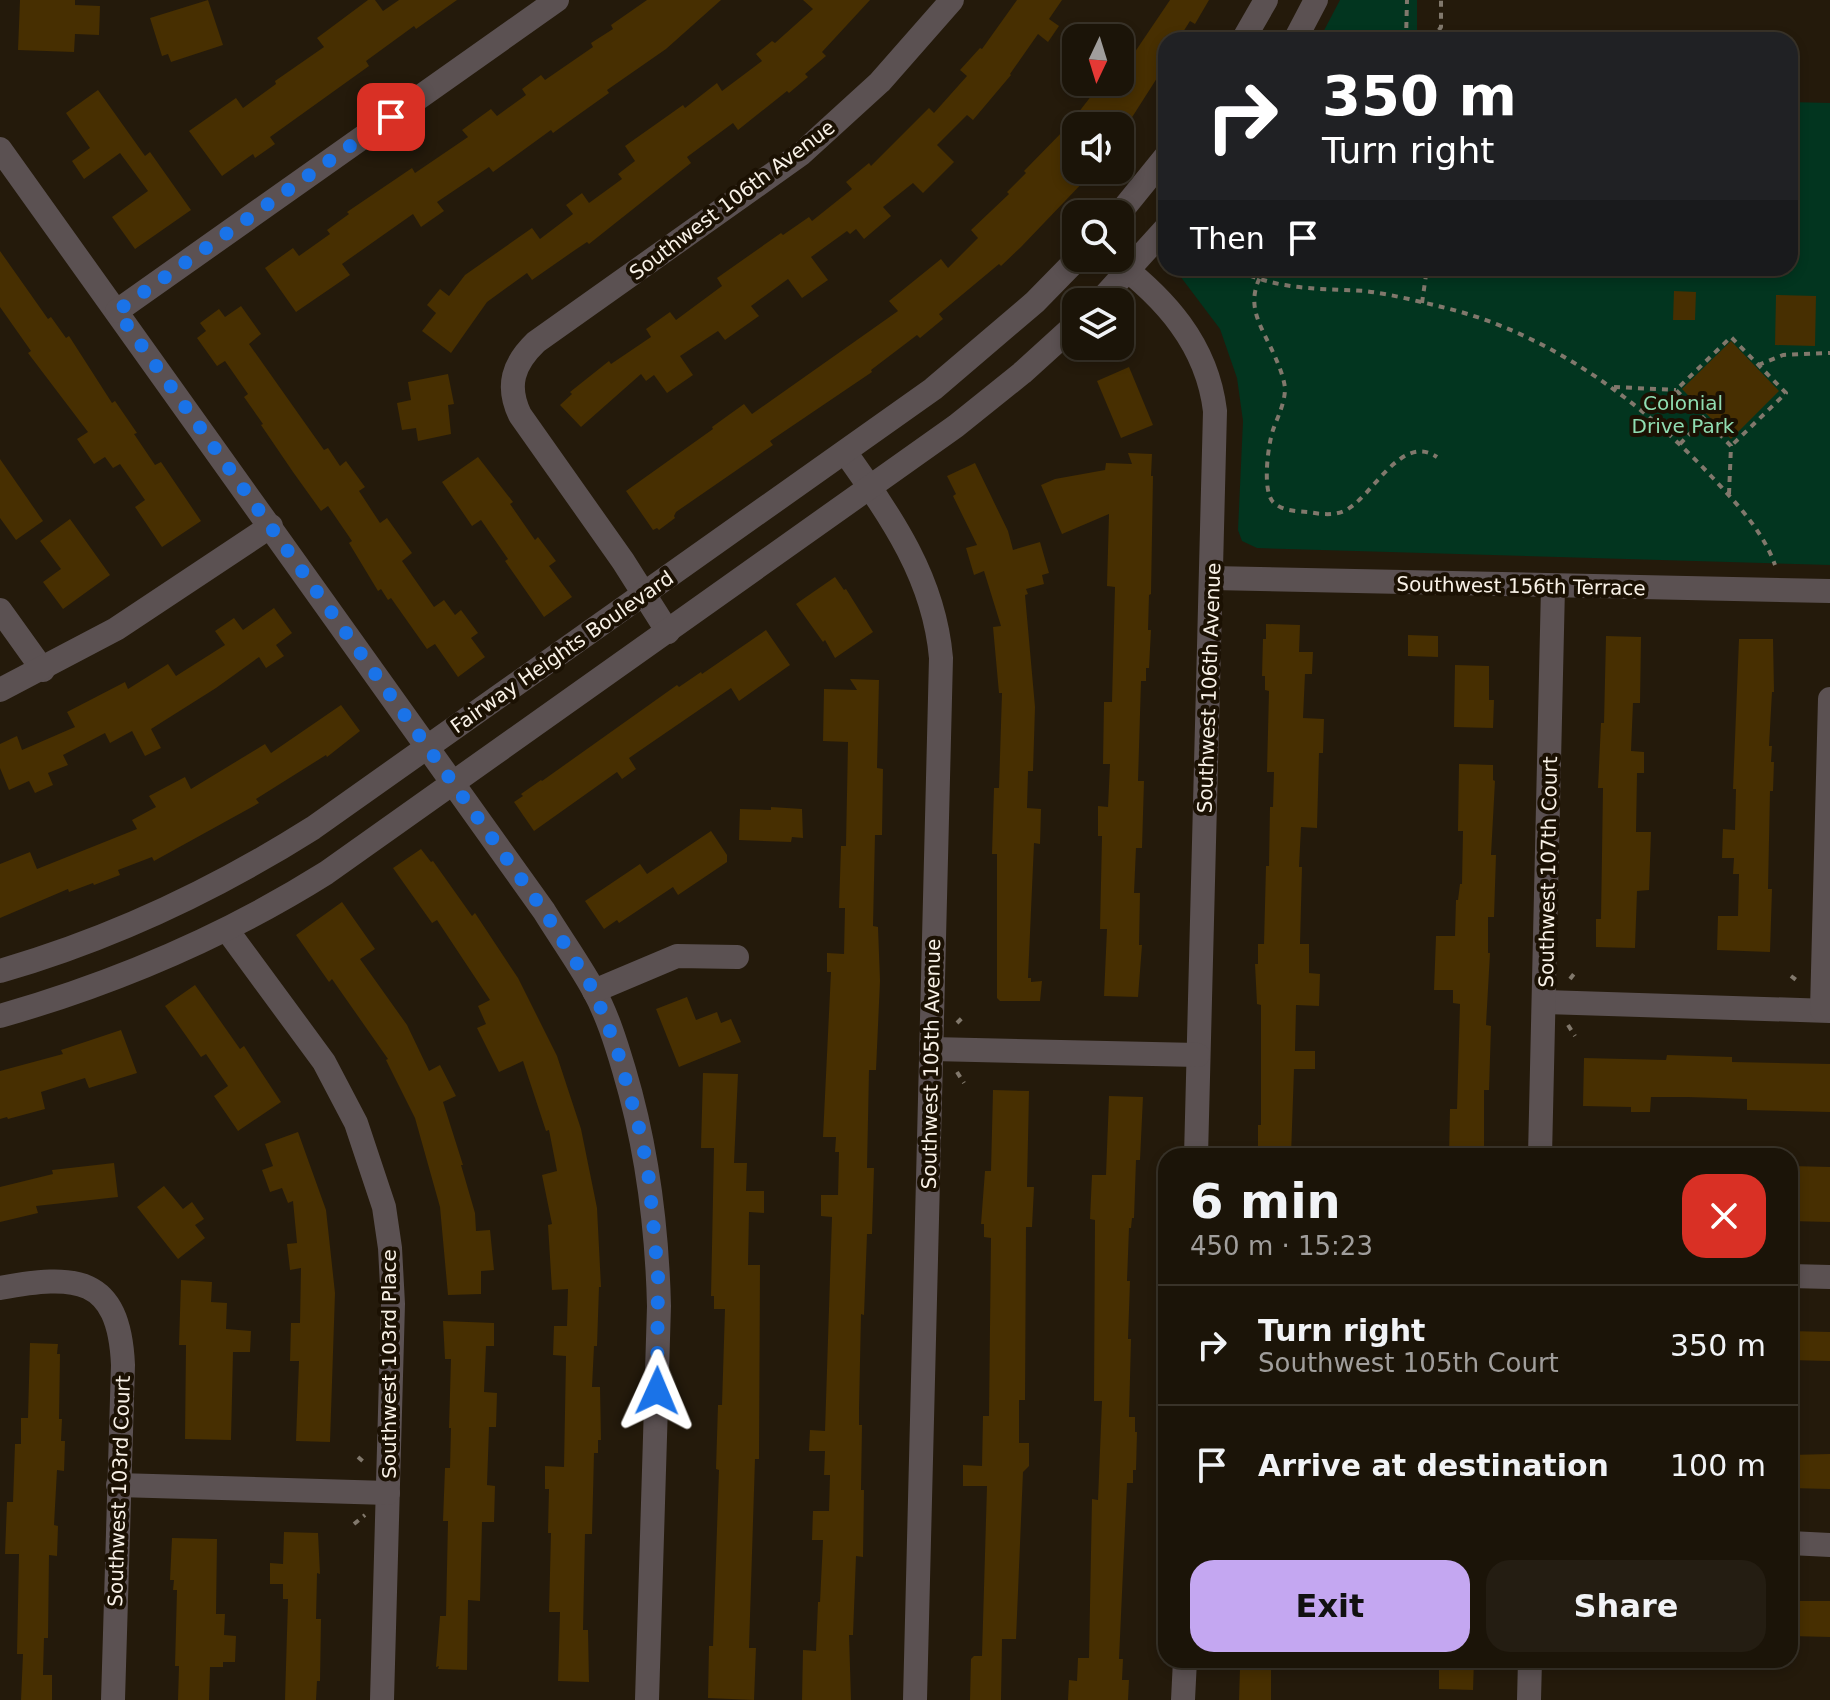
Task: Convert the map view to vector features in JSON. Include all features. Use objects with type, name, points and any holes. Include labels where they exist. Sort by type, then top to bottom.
[{"type":"street","points":[[117,311],[557,0]]},
{"type":"street","name":"Southwest 106th Avenue","points":[[644,595],[525,424],[511,391],[515,369],[536,342],[801,154],[880,82],[952,0]]},
{"type":"street","points":[[1248,32],[1266,0]]},
{"type":"street","points":[[1299,32],[1316,0]]},
{"type":"street","points":[[0,149],[544,911],[594,991],[617,1049],[633,1104],[649,1179],[655,1233],[659,1306],[647,1700]]},
{"type":"street","points":[[1130,200],[1158,166]]},
{"type":"street","points":[[1134,254],[1158,234]]},
{"type":"street","name":"Fairway Heights Boulevard","points":[[0,971],[56,954],[127,926],[207,889],[313,828],[845,452],[982,349],[1064,272]]},
{"type":"street","name":"Southwest 106th Avenue","points":[[1130,272],[1178,321],[1202,359],[1210,381],[1215,431],[1196,1148]]},
{"type":"street","points":[[0,1016],[73,995],[159,962],[227,930],[326,873],[871,488],[986,403],[1062,336]]},
{"type":"street","name":"Southwest 105th Avenue","points":[[845,452],[913,554],[930,598],[940,644],[915,1700]]},
{"type":"street","points":[[0,690],[43,670],[160,602],[271,526]]},
{"type":"street","name":"Southwest 156th Terrace","points":[[1212,578],[1830,591]]},
{"type":"street","name":"Southwest 107th Court","points":[[1540,1148],[1553,587]]},
{"type":"street","points":[[644,595],[668,632]]},
{"type":"street","points":[[0,610],[43,670]]},
{"type":"street","points":[[1545,1002],[1826,1010],[1830,699]]},
{"type":"street","name":"Southwest 103rd Place","points":[[227,930],[330,1071],[364,1141],[381,1196],[390,1248],[393,1304],[382,1700]]},
{"type":"street","points":[[594,991],[677,956],[737,957]]},
{"type":"street","points":[[932,1049],[1198,1055]]},
{"type":"street","points":[[1798,1276],[1830,1277]]},
{"type":"street","name":"Southwest 103rd Court","points":[[0,1288],[65,1280],[94,1291],[106,1302],[114,1316],[122,1346],[113,1700]]},
{"type":"street","points":[[118,1485],[388,1493]]},
{"type":"street","points":[[1798,1543],[1830,1545]]},
{"type":"street","points":[[1183,1700],[1185,1668]]},
{"type":"street","points":[[1529,1700],[1530,1668]]},
{"type":"path","points":[[1406,32],[1407,0]]},
{"type":"path","points":[[1438,32],[1441,27],[1441,0]]},
{"type":"path","points":[[1253,276],[1288,286],[1369,292],[1422,303],[1467,314],[1543,346],[1613,387],[1680,444],[1729,495],[1768,546],[1776,568]]},
{"type":"path","points":[[1422,303],[1426,276]]},
{"type":"path","points":[[1259,278],[1254,286],[1254,305],[1278,363],[1285,389],[1269,443],[1268,490],[1275,504],[1285,509],[1317,514],[1341,512],[1353,506],[1406,455],[1417,452],[1437,457]]},
{"type":"path","points":[[1676,390],[1731,337],[1786,393],[1731,446],[1729,495]]},
{"type":"path","points":[[1758,365],[1783,355],[1830,353]]},
{"type":"path","points":[[1613,387],[1676,390],[1731,446]]},
{"type":"path","points":[[1680,444],[1704,419]]},
{"type":"path","points":[[1568,981],[1577,970]]},
{"type":"path","points":[[1791,976],[1802,984]]},
{"type":"path","points":[[957,1023],[965,1015]]},
{"type":"path","points":[[1568,1024],[1575,1036]]},
{"type":"path","points":[[957,1072],[964,1083]]},
{"type":"path","points":[[358,1457],[367,1465]]},
{"type":"path","points":[[354,1524],[366,1514]]},
{"type":"green space","points":[[1340,0],[1417,0],[1417,32],[1323,32]]},
{"type":"green space","name":"Colonial Drive Park","points":[[1798,102],[1830,103],[1830,565],[1257,548],[1242,541],[1238,530],[1243,421],[1237,378],[1220,329],[1180,276],[1798,276]]},
{"type":"building","points":[[20,0],[75,0],[75,5],[100,6],[99,35],[75,34],[74,52],[18,50]]},
{"type":"building","points":[[208,0],[223,45],[171,62],[168,54],[162,56],[150,18]]},
{"type":"building","points":[[368,0],[375,0],[383,11],[399,0],[457,0],[366,61],[369,66],[270,137],[275,144],[255,158],[253,154],[222,176],[189,131],[236,98],[243,108],[276,84],[275,81],[324,47],[317,38]]},
{"type":"building","points":[[647,0],[721,0],[666,49],[553,133],[551,130],[493,172],[489,167],[437,202],[444,211],[421,227],[413,214],[342,264],[350,275],[296,312],[265,268],[293,248],[299,256],[330,234],[327,230],[349,214],[347,212],[412,168],[415,173],[468,137],[462,130],[491,109],[497,116],[526,95],[522,89],[541,75],[545,80],[593,47],[591,43],[613,29],[611,25]]},
{"type":"building","points":[[803,0],[870,0],[822,52],[826,56],[805,74],[808,77],[738,130],[733,123],[687,157],[691,163],[589,244],[587,242],[532,280],[527,273],[487,302],[451,353],[422,331],[436,313],[427,305],[440,289],[449,296],[465,275],[532,228],[540,239],[573,214],[566,205],[582,193],[589,203],[622,179],[618,174],[635,161],[625,146],[683,105],[685,108],[717,83],[722,91],[762,61],[756,54],[772,41],[775,43],[813,9]]},
{"type":"building","points":[[1017,0],[1062,0],[1049,19],[1059,26],[1048,42],[1038,34],[1011,75],[973,120],[967,115],[937,145],[954,162],[923,193],[913,183],[883,207],[891,216],[864,239],[856,229],[850,234],[847,231],[811,257],[828,280],[802,298],[788,279],[751,306],[759,316],[725,340],[718,331],[680,356],[693,375],[667,393],[654,375],[646,381],[641,374],[581,427],[560,405],[572,394],[570,392],[609,361],[611,364],[651,337],[646,329],[670,312],[676,320],[722,286],[717,278],[781,233],[783,235],[809,217],[812,221],[852,189],[846,182],[869,163],[871,166],[929,108],[934,113],[967,76],[960,70],[982,49]]},
{"type":"building","points":[[1170,0],[1209,0],[1195,24],[1190,21],[1183,32],[1158,32],[1158,77],[1134,114],[1079,112],[1091,96],[1134,96],[1134,53]]},
{"type":"building","points":[[98,90],[145,156],[150,152],[191,210],[135,249],[112,217],[148,191],[120,153],[84,179],[72,161],[90,148],[66,113]]},
{"type":"building","points":[[1062,132],[1062,184],[1081,184],[1066,200],[1062,200],[1062,204],[1001,266],[999,264],[939,314],[943,319],[920,338],[917,335],[872,372],[770,441],[773,445],[676,512],[675,518],[659,530],[653,530],[626,491],[744,404],[752,414],[898,311],[889,301],[941,259],[948,268],[978,238],[971,230],[1009,194],[1007,192],[1026,173],[1024,171]]},
{"type":"building","points":[[0,251],[48,319],[51,317],[66,338],[69,336],[112,403],[115,401],[137,433],[134,434],[155,465],[161,462],[201,521],[162,547],[135,507],[145,500],[120,464],[113,468],[105,457],[94,464],[77,439],[88,432],[28,353],[31,351],[0,307]]},
{"type":"building","points":[[1674,291],[1696,292],[1695,320],[1673,320]]},
{"type":"building","points":[[1776,295],[1816,296],[1815,346],[1775,345]]},
{"type":"building","points":[[241,306],[261,334],[249,344],[324,450],[328,448],[340,466],[346,461],[365,487],[359,491],[380,523],[387,518],[412,553],[402,561],[434,607],[444,600],[455,615],[461,610],[478,633],[471,638],[485,657],[458,677],[435,644],[427,649],[391,598],[388,600],[381,589],[378,591],[349,543],[352,541],[328,506],[321,511],[293,472],[261,425],[244,397],[248,394],[225,361],[217,366],[197,338],[206,331],[200,323],[219,309],[225,317]]},
{"type":"building","points":[[1731,341],[1779,391],[1731,439],[1682,389]]},
{"type":"building","points":[[1129,367],[1153,425],[1121,438],[1097,381]]},
{"type":"building","points":[[448,374],[454,404],[448,405],[451,434],[418,441],[416,428],[402,430],[397,403],[411,400],[408,382]]},
{"type":"building","points":[[1128,453],[1152,454],[1153,476],[1148,630],[1151,630],[1149,668],[1146,668],[1146,681],[1141,681],[1138,781],[1144,781],[1142,848],[1136,848],[1134,893],[1140,893],[1139,945],[1142,945],[1138,997],[1104,996],[1107,929],[1100,929],[1102,836],[1098,836],[1098,806],[1108,807],[1110,764],[1103,764],[1104,702],[1112,702],[1115,587],[1107,586],[1109,514],[1062,534],[1041,485],[1055,479],[1105,470],[1106,463],[1132,464]]},
{"type":"building","points":[[478,457],[513,502],[510,504],[535,540],[538,537],[556,561],[549,566],[572,597],[544,617],[481,520],[472,526],[442,482]]},
{"type":"building","points":[[0,459],[43,521],[16,540],[0,518]]},
{"type":"building","points":[[975,463],[1008,531],[1013,550],[1040,542],[1049,573],[1042,575],[1044,584],[1026,589],[1028,594],[1025,595],[1035,707],[1033,771],[1028,771],[1027,808],[1041,809],[1040,844],[1034,843],[1028,978],[1031,982],[1042,981],[1040,1001],[1000,1001],[997,998],[997,854],[992,854],[994,788],[999,788],[1002,693],[999,693],[993,627],[1001,626],[984,571],[974,575],[966,548],[977,545],[953,496],[956,494],[947,476]]},
{"type":"building","points":[[70,519],[110,575],[63,609],[43,582],[61,569],[40,541]]},
{"type":"building","points":[[835,577],[873,632],[835,658],[825,640],[823,642],[796,604]]},
{"type":"building","points":[[274,608],[292,633],[276,645],[284,656],[266,668],[259,657],[151,729],[161,748],[145,756],[132,731],[110,743],[105,733],[63,755],[68,765],[48,773],[53,785],[35,793],[29,781],[9,790],[0,768],[0,744],[17,736],[22,750],[75,727],[67,712],[125,682],[128,689],[168,664],[176,676],[225,645],[215,631],[234,618],[243,630]]},
{"type":"building","points":[[1266,624],[1300,625],[1299,652],[1313,652],[1312,674],[1305,674],[1303,718],[1324,719],[1323,753],[1319,753],[1317,828],[1301,827],[1299,867],[1302,867],[1300,944],[1309,944],[1309,973],[1320,974],[1319,1006],[1296,1005],[1295,1051],[1315,1051],[1315,1069],[1294,1069],[1291,1148],[1258,1148],[1258,1125],[1261,1125],[1261,1005],[1257,1004],[1255,964],[1258,964],[1258,944],[1264,944],[1266,866],[1269,866],[1274,772],[1267,772],[1269,691],[1265,690],[1265,676],[1262,676],[1263,639],[1266,639]]},
{"type":"building","points":[[766,630],[790,665],[739,701],[731,688],[629,758],[636,769],[622,779],[617,772],[534,831],[514,802],[523,796],[521,794],[677,685],[679,687],[702,674]]},
{"type":"building","points":[[1408,635],[1438,636],[1438,657],[1408,656]]},
{"type":"building","points":[[1606,636],[1641,637],[1640,703],[1633,703],[1631,751],[1644,752],[1644,773],[1637,773],[1636,832],[1651,832],[1649,890],[1637,891],[1635,948],[1596,947],[1596,919],[1601,919],[1603,788],[1598,788],[1601,723],[1604,723]]},
{"type":"building","points":[[1739,639],[1773,639],[1774,692],[1769,746],[1772,746],[1771,762],[1774,762],[1773,791],[1770,791],[1770,952],[1717,950],[1718,916],[1738,916],[1739,874],[1733,874],[1734,858],[1722,858],[1723,829],[1735,830],[1736,789],[1733,789]]},
{"type":"building","points":[[1455,665],[1489,666],[1489,700],[1494,700],[1493,728],[1454,727]]},
{"type":"building","points":[[850,679],[879,680],[877,768],[883,769],[882,835],[875,835],[873,926],[878,927],[880,981],[876,1070],[869,1070],[867,1168],[874,1168],[872,1234],[867,1234],[864,1315],[861,1314],[859,1425],[862,1425],[861,1490],[864,1490],[863,1557],[856,1556],[853,1635],[849,1635],[851,1700],[802,1700],[803,1650],[816,1651],[820,1602],[823,1540],[812,1540],[813,1511],[829,1511],[830,1475],[824,1475],[825,1451],[809,1451],[810,1430],[825,1431],[832,1217],[821,1216],[821,1195],[838,1195],[839,1152],[835,1152],[836,1137],[823,1137],[831,972],[827,972],[827,953],[844,954],[845,908],[839,908],[841,846],[846,846],[848,742],[823,741],[824,689],[857,690]]},
{"type":"building","points":[[341,705],[360,731],[327,757],[256,799],[259,803],[154,861],[152,857],[118,870],[120,875],[69,892],[68,889],[0,918],[0,864],[30,852],[37,869],[137,829],[132,820],[156,807],[149,796],[185,777],[191,789],[265,744],[271,753]]},
{"type":"building","points":[[1459,764],[1493,765],[1491,855],[1496,855],[1494,917],[1488,917],[1490,953],[1486,1025],[1491,1026],[1489,1090],[1484,1090],[1484,1148],[1449,1148],[1450,1109],[1457,1109],[1460,1004],[1453,1003],[1453,990],[1434,990],[1436,936],[1455,936],[1456,900],[1462,884],[1463,831],[1458,831]]},
{"type":"building","points":[[771,807],[802,809],[803,838],[792,837],[791,842],[739,840],[740,809],[771,810]]},
{"type":"building","points":[[711,831],[727,855],[727,862],[678,895],[673,887],[619,923],[617,920],[604,929],[585,901],[640,864],[647,874]]},
{"type":"building","points":[[421,849],[472,916],[475,913],[518,978],[557,1056],[581,1129],[597,1208],[601,1287],[592,1387],[600,1387],[601,1440],[598,1440],[598,1453],[594,1453],[592,1534],[585,1534],[583,1630],[588,1630],[589,1682],[558,1681],[560,1612],[549,1612],[551,1533],[548,1533],[549,1489],[545,1489],[545,1466],[564,1467],[566,1356],[553,1355],[554,1326],[567,1326],[568,1289],[552,1290],[548,1225],[552,1224],[542,1175],[557,1171],[549,1130],[546,1131],[523,1061],[499,1072],[477,1028],[486,1024],[478,1006],[490,1000],[437,920],[432,923],[393,868]]},
{"type":"building","points":[[342,902],[375,949],[360,959],[407,1025],[429,1071],[440,1065],[456,1096],[443,1102],[463,1165],[475,1213],[476,1231],[490,1230],[494,1270],[481,1271],[481,1294],[448,1295],[440,1207],[415,1118],[388,1059],[332,979],[329,982],[296,935]]},
{"type":"building","points":[[195,985],[240,1049],[244,1046],[281,1102],[238,1131],[214,1096],[228,1086],[206,1054],[201,1057],[165,1006]]},
{"type":"building","points":[[687,997],[696,1020],[717,1012],[721,1023],[731,1019],[741,1042],[679,1067],[656,1009]]},
{"type":"building","points":[[121,1030],[137,1073],[89,1088],[85,1078],[41,1092],[45,1109],[0,1119],[0,1071],[63,1054],[61,1050]]},
{"type":"building","points":[[1667,1055],[1732,1057],[1732,1062],[1830,1064],[1830,1112],[1747,1110],[1747,1099],[1688,1097],[1651,1097],[1650,1112],[1631,1112],[1631,1107],[1583,1106],[1584,1058],[1666,1060]]},
{"type":"building","points":[[703,1073],[738,1074],[734,1163],[747,1163],[746,1191],[764,1191],[764,1213],[749,1212],[748,1265],[760,1265],[759,1459],[755,1459],[749,1648],[756,1648],[754,1700],[708,1698],[709,1646],[713,1646],[718,1405],[722,1405],[725,1309],[714,1309],[714,1296],[711,1296],[714,1148],[701,1148]]},
{"type":"building","points":[[993,1090],[1029,1091],[1027,1187],[1034,1187],[1032,1227],[1026,1227],[1025,1400],[1019,1400],[1019,1443],[1029,1443],[1029,1466],[1023,1472],[1016,1639],[1002,1639],[1001,1700],[970,1700],[971,1659],[982,1656],[987,1486],[963,1486],[963,1465],[982,1466],[983,1416],[989,1416],[991,1238],[984,1237],[984,1224],[981,1224],[985,1171],[991,1171]]},
{"type":"building","points":[[1109,1096],[1143,1097],[1134,1218],[1129,1228],[1127,1281],[1130,1281],[1128,1339],[1131,1339],[1129,1417],[1135,1417],[1137,1432],[1136,1470],[1133,1470],[1133,1483],[1127,1483],[1119,1659],[1123,1659],[1122,1680],[1129,1680],[1128,1700],[1068,1700],[1069,1680],[1077,1681],[1078,1658],[1089,1658],[1092,1499],[1098,1500],[1102,1401],[1094,1401],[1095,1220],[1090,1219],[1092,1175],[1106,1175]]},
{"type":"building","points":[[298,1132],[326,1210],[335,1293],[330,1442],[296,1441],[299,1361],[290,1361],[291,1323],[300,1323],[301,1268],[290,1270],[287,1244],[297,1243],[293,1201],[288,1203],[282,1188],[270,1192],[262,1170],[273,1166],[265,1144]]},
{"type":"building","points":[[114,1163],[118,1197],[36,1206],[38,1213],[0,1222],[0,1187],[53,1174],[52,1170]]},
{"type":"building","points":[[1798,1166],[1830,1167],[1830,1222],[1798,1221]]},
{"type":"building","points":[[164,1186],[183,1209],[192,1202],[204,1219],[195,1225],[205,1238],[178,1259],[137,1207]]},
{"type":"building","points":[[181,1280],[212,1282],[211,1302],[227,1303],[226,1329],[251,1331],[250,1352],[233,1352],[231,1440],[185,1439],[186,1345],[179,1345]]},
{"type":"building","points":[[443,1321],[494,1323],[494,1346],[486,1346],[484,1392],[497,1393],[496,1427],[489,1427],[487,1485],[495,1486],[494,1522],[482,1522],[480,1601],[468,1600],[467,1670],[436,1667],[440,1616],[446,1616],[448,1521],[443,1521],[445,1468],[450,1468],[451,1428],[451,1359],[445,1359]]},
{"type":"building","points":[[1798,1331],[1830,1332],[1830,1361],[1798,1360]]},
{"type":"building","points":[[30,1343],[58,1344],[57,1354],[60,1354],[59,1419],[62,1419],[61,1441],[65,1441],[64,1471],[57,1470],[54,1525],[58,1526],[57,1556],[49,1555],[48,1638],[44,1638],[43,1675],[52,1675],[52,1700],[21,1700],[23,1654],[17,1654],[19,1554],[5,1554],[7,1502],[13,1502],[15,1444],[21,1444],[21,1418],[28,1418]]},
{"type":"building","points":[[1830,1454],[1830,1489],[1798,1488],[1798,1455]]},
{"type":"building","points":[[284,1532],[318,1533],[320,1574],[317,1573],[316,1619],[321,1619],[320,1681],[317,1681],[316,1700],[285,1700],[288,1599],[283,1599],[283,1584],[270,1584],[270,1563],[283,1564]]},
{"type":"building","points":[[172,1538],[217,1539],[216,1614],[225,1614],[224,1635],[236,1636],[235,1662],[223,1662],[223,1667],[210,1667],[209,1700],[178,1700],[179,1666],[175,1666],[177,1590],[173,1590],[174,1580],[170,1580]]},
{"type":"building","points":[[1798,1601],[1830,1601],[1830,1637],[1798,1636]]},
{"type":"building","points":[[1439,1668],[1474,1668],[1473,1690],[1439,1689]]},
{"type":"building","points":[[1240,1669],[1271,1670],[1271,1700],[1239,1700]]},
{"type":"route","points":[[391,117],[117,311],[544,911],[594,991],[625,1074],[649,1179],[658,1275],[657,1391]]}]
